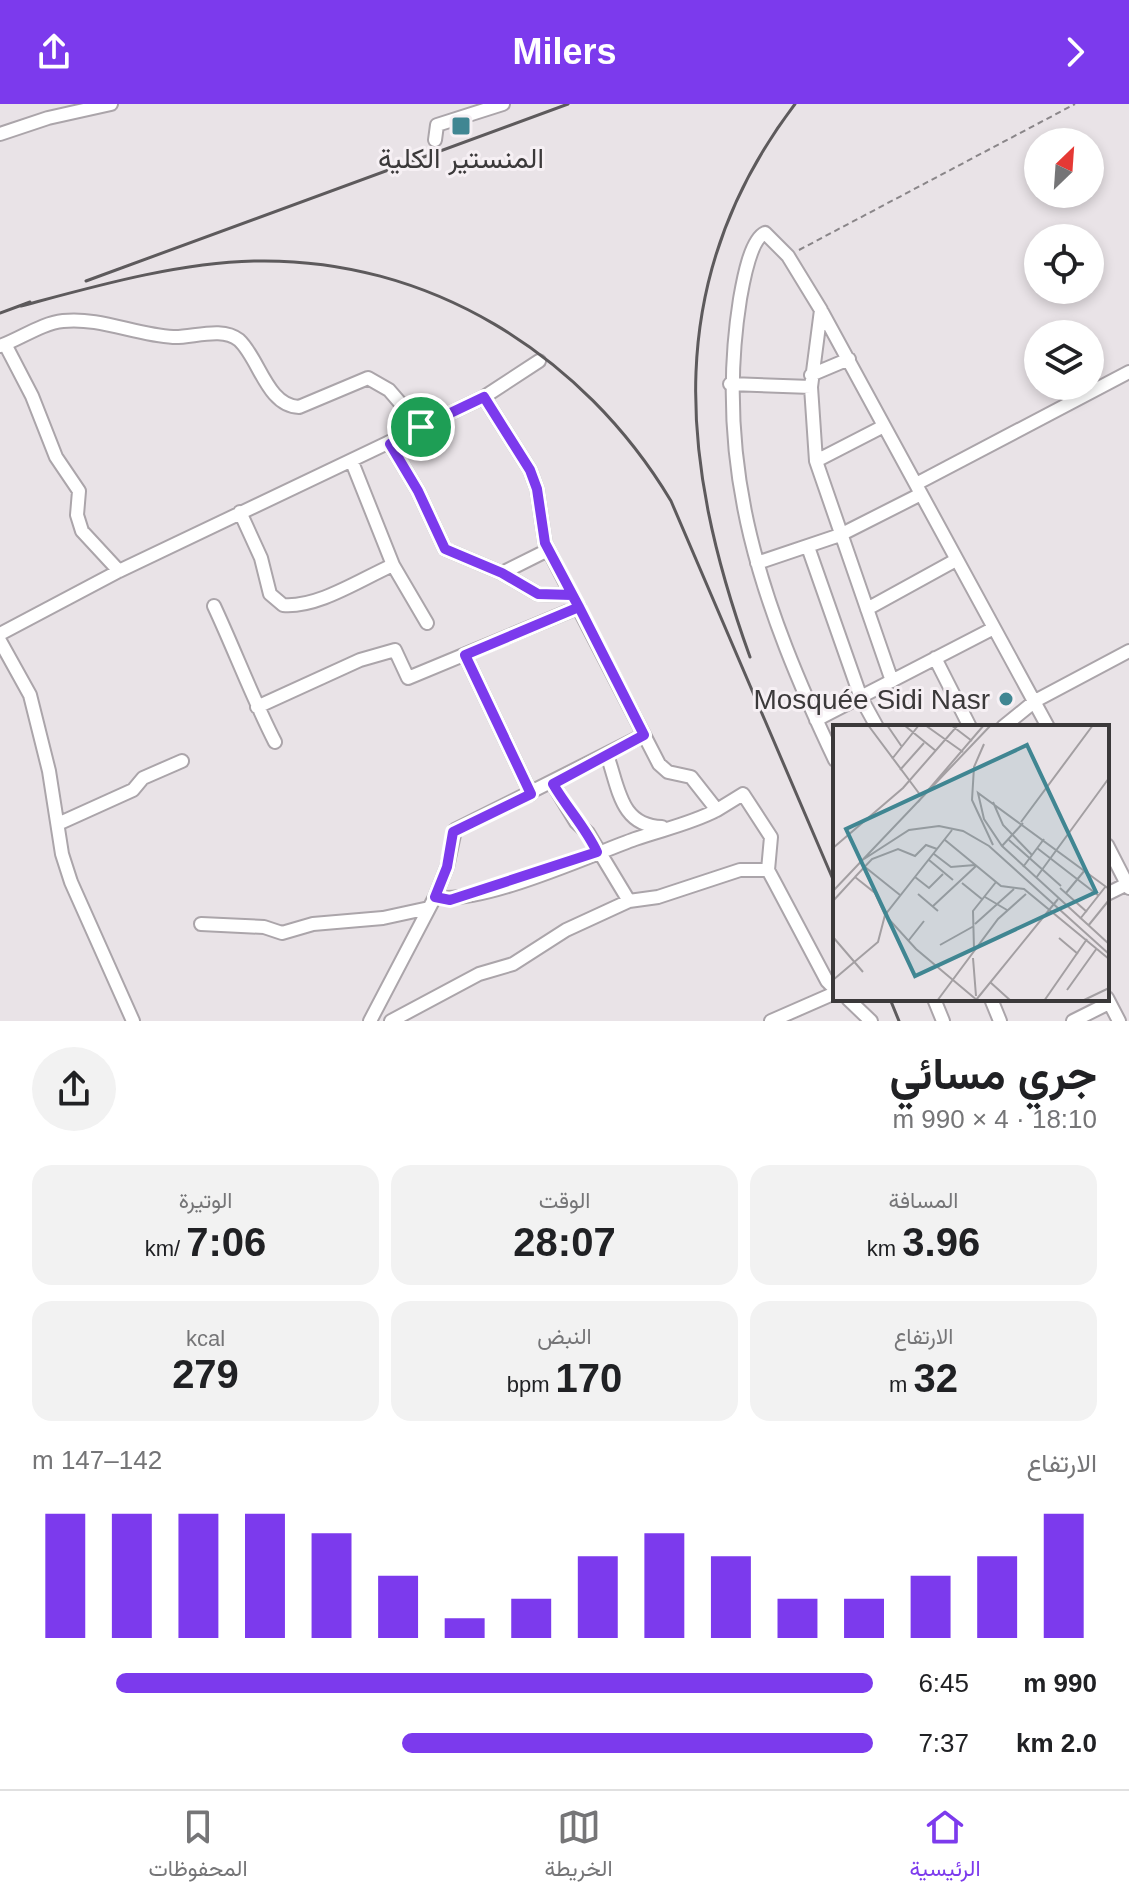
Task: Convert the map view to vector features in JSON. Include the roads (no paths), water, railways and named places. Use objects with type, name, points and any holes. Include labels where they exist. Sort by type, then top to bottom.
[{"type":"street","points":[[0,134],[48,118],[111,104]]},
{"type":"street","points":[[435,140],[437,125],[464,109],[473,115],[503,104]]},
{"type":"street","points":[[833,756],[778,629],[757,563],[740,490],[730,384],[742,286],[757,239],[765,233],[788,256],[821,310],[1047,725]]},
{"type":"street","points":[[821,310],[811,381],[816,461],[892,681]]},
{"type":"street","points":[[119,571],[82,531],[77,515],[79,491],[56,457],[36,403],[3,345],[59,321],[82,320],[148,335],[219,333],[239,341],[278,398],[290,407],[299,407],[368,378],[389,390],[421,427]]},
{"type":"street","points":[[730,384],[811,381],[849,359]]},
{"type":"street","points":[[0,634],[119,571],[484,397],[539,361]]},
{"type":"street","points":[[757,563],[840,535],[1129,372]]},
{"type":"street","points":[[484,397],[534,480],[548,550],[662,768],[691,777],[717,810]]},
{"type":"street","points":[[816,461],[884,426]]},
{"type":"street","points":[[390,444],[418,491],[445,549],[502,573],[538,594],[576,601]]},
{"type":"street","points":[[352,462],[393,565],[427,623]]},
{"type":"street","points":[[240,512],[261,558],[270,594],[283,605],[301,603],[329,593],[393,565]]},
{"type":"street","points":[[808,547],[861,698],[876,725]]},
{"type":"street","points":[[502,573],[548,550]]},
{"type":"street","points":[[867,609],[956,560]]},
{"type":"street","points":[[257,707],[360,660],[395,650],[408,678],[465,655],[576,601]]},
{"type":"street","points":[[214,606],[275,742]]},
{"type":"street","points":[[816,720],[994,628]]},
{"type":"street","points":[[0,641],[30,695],[60,823],[62,854],[71,882],[133,1021]]},
{"type":"street","points":[[1005,725],[1035,701],[1129,651]]},
{"type":"street","points":[[465,655],[531,794]]},
{"type":"street","points":[[935,658],[969,725]]},
{"type":"street","points":[[370,1021],[432,903],[447,867],[455,830],[553,784],[644,735]]},
{"type":"street","points":[[607,755],[631,818],[643,825],[685,827],[743,794],[771,837],[768,870],[833,988]]},
{"type":"street","points":[[60,823],[133,790],[143,778],[182,761]]},
{"type":"street","points":[[553,784],[576,822],[588,833],[629,901]]},
{"type":"street","points":[[201,924],[264,927],[282,933],[313,924],[383,918],[432,903],[458,899],[673,828]]},
{"type":"street","points":[[1109,849],[1128,886],[1109,893]]},
{"type":"street","points":[[391,1021],[479,974],[513,964],[566,930],[629,901],[658,897],[740,870],[768,870]]},
{"type":"street","points":[[771,1021],[833,992]]},
{"type":"street","points":[[850,1001],[871,1021]]},
{"type":"street","points":[[935,1001],[943,1021]]},
{"type":"street","points":[[994,1001],[1000,1021]]},
{"type":"street","points":[[1073,1021],[1106,1001]]},
{"type":"street","points":[[1109,1001],[1119,1021]]},
{"type":"railway","points":[[86,281],[568,104]]},
{"type":"railway","points":[[750,657],[726,584],[708,512],[698,442],[696,372],[704,304],[722,237],[752,170],[795,104]]},
{"type":"railway","points":[[21,306],[136,277],[195,266],[254,261],[318,264],[380,276],[439,296],[495,324],[546,359],[593,401],[635,448],[671,501],[833,879]]},
{"type":"railway","points":[[0,313],[30,302]]},
{"type":"railway","points":[[891,1001],[899,1021]]},
{"type":"place","name":"المنستير الكلية","points":[[461,126]]},
{"type":"place","name":"Mosquée Sidi Nasr","points":[[1006,699]]}]
